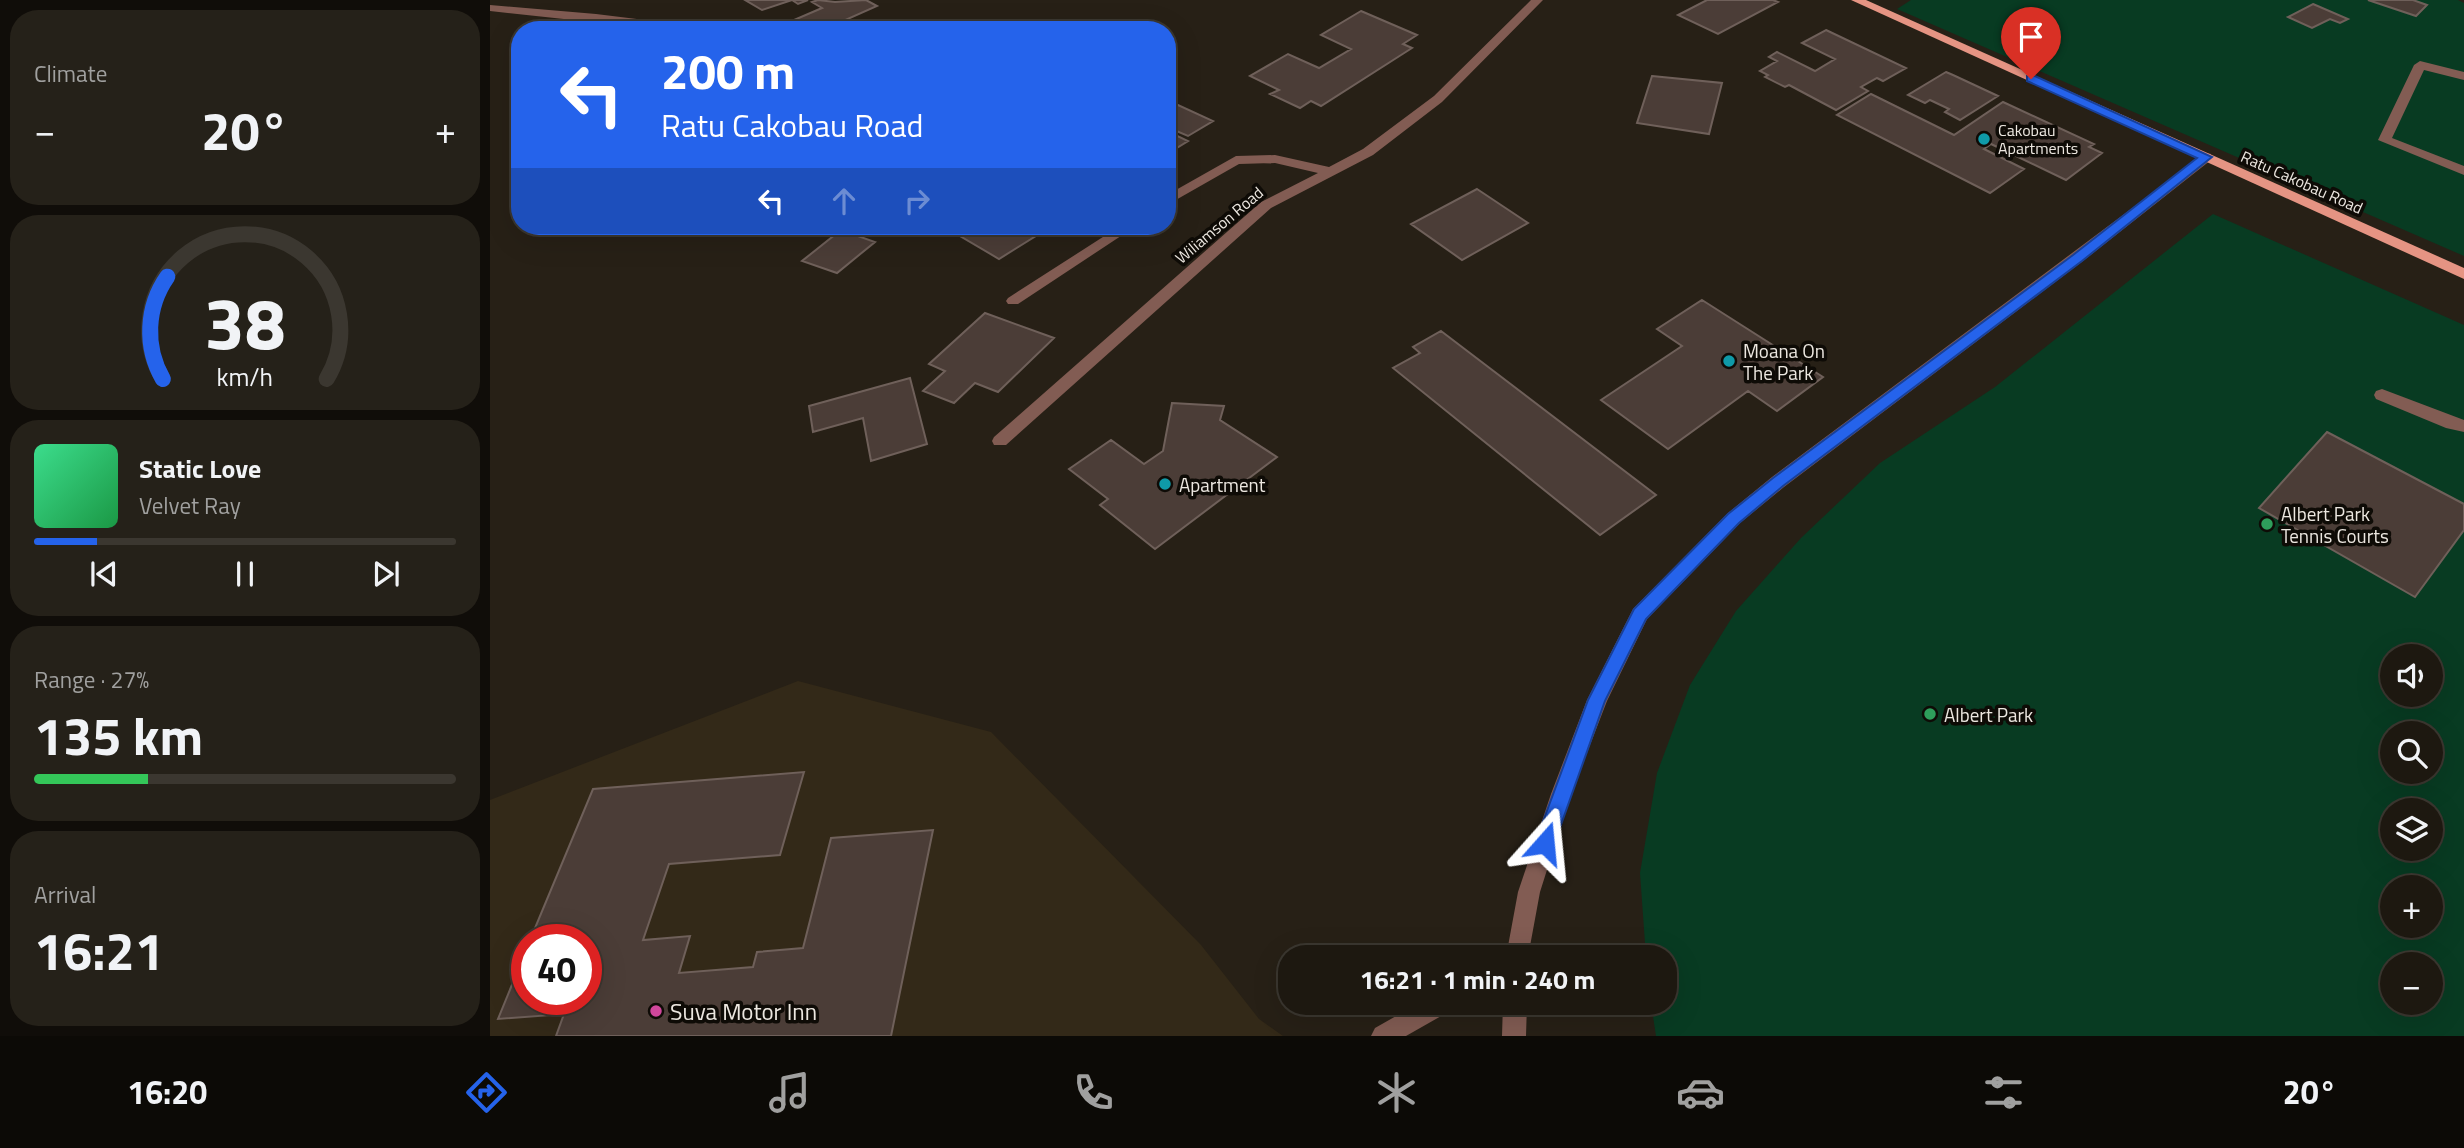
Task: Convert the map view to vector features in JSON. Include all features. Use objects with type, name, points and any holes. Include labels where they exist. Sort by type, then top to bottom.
[{"type":"main road","name":"Ratu Cakobau Road","points":[[1857,0],[2464,274]]},
{"type":"street","name":"Wiliamson Road","points":[[1000,441],[1266,205],[1368,152],[1438,99],[1537,0]]},
{"type":"street","points":[[490,8],[630,21]]},
{"type":"street","points":[[2464,76],[2420,65],[2385,140],[2464,171]]},
{"type":"street","points":[[1519,945],[1529,892],[1561,794],[1597,700],[1640,614],[1734,518],[1778,482],[2078,258],[2206,157]]},
{"type":"street","points":[[1176,196],[1237,160],[1275,159],[1329,171]]},
{"type":"street","points":[[1013,301],[1115,235]]},
{"type":"street","points":[[2382,395],[2452,424],[2464,426]]},
{"type":"street","points":[[1383,1036],[1421,1015]]},
{"type":"street","points":[[1514,1036],[1515,1015]]},
{"type":"shaded area","points":[[798,681],[991,732],[1201,945],[1259,1019],[1283,1036],[490,1036],[490,800]]},
{"type":"green space","points":[[1911,0],[2458,0],[2464,3],[2464,256],[1897,9]]},
{"type":"green space","name":"Albert Park","points":[[2213,214],[2464,325],[2464,1036],[1656,1036],[1653,1015],[1677,1015],[1677,945],[1645,945],[1640,873],[1657,773],[1690,685],[1736,611],[1801,538],[1880,463],[1995,387]]},
{"type":"building","points":[[745,0],[792,0],[762,10]]},
{"type":"building","points":[[792,0],[808,0],[798,4]]},
{"type":"building","points":[[866,0],[877,6],[843,21],[794,20],[822,8],[812,2]]},
{"type":"building","points":[[1707,0],[1778,2],[1718,34],[1678,15]]},
{"type":"building","points":[[2368,0],[2413,0],[2427,5],[2416,16]]},
{"type":"building","points":[[2313,4],[2348,19],[2340,23],[2330,19],[2312,28],[2288,17]]},
{"type":"building","points":[[1361,11],[1417,35],[1403,44],[1412,48],[1321,106],[1311,101],[1300,108],[1270,94],[1279,90],[1250,76],[1288,54],[1319,68],[1351,49],[1321,35]]},
{"type":"building","points":[[1826,30],[1906,68],[1883,81],[1877,78],[1861,87],[1868,91],[1836,110],[1789,85],[1785,87],[1765,77],[1768,75],[1760,71],[1777,61],[1769,57],[1777,52],[1815,71],[1835,59],[1802,43]]},
{"type":"building","points":[[1946,72],[1998,96],[1960,120],[1945,112],[1949,109],[1930,100],[1925,103],[1908,95]]},
{"type":"building","points":[[1652,76],[1722,83],[1709,134],[1637,123]]},
{"type":"building","name":"Cakobau Apartments","points":[[1871,94],[1954,135],[2003,102],[2094,144],[2089,147],[2102,153],[2066,180],[1991,144],[1984,149],[2024,169],[1990,193],[1837,115]]},
{"type":"building","points":[[1176,104],[1213,121],[1188,136],[1176,131]]},
{"type":"building","points":[[1176,135],[1188,141],[1176,148]]},
{"type":"building","points":[[1477,189],[1528,223],[1462,260],[1411,224]]},
{"type":"building","points":[[835,235],[855,235],[875,242],[837,273],[802,261]]},
{"type":"building","points":[[958,235],[1038,235],[999,259]]},
{"type":"building","name":"Moana On The Park","points":[[1702,300],[1823,377],[1777,411],[1748,391],[1668,449],[1601,400],[1682,346],[1657,329]]},
{"type":"building","points":[[985,313],[1054,338],[998,392],[975,383],[954,403],[923,391],[945,371],[929,364]]},
{"type":"building","points":[[1441,331],[1656,495],[1600,535],[1393,368],[1420,353],[1413,347]]},
{"type":"building","points":[[910,378],[927,444],[871,461],[863,418],[813,432],[809,406]]},
{"type":"building","name":"Apartment","points":[[1172,403],[1224,406],[1220,420],[1277,457],[1155,549],[1100,505],[1108,499],[1069,469],[1111,440],[1144,464],[1163,451]]},
{"type":"building","points":[[2327,432],[2464,504],[2464,530],[2415,597],[2259,508]]},
{"type":"building","points":[[804,772],[780,855],[669,864],[643,940],[690,936],[679,973],[753,967],[757,952],[803,948],[831,838],[933,830],[891,1036],[556,1036],[564,1015],[602,1015],[602,924],[537,924],[593,789]]},
{"type":"building","points":[[511,987],[511,1015],[551,1015],[498,1019]]},
{"type":"place","name":"Cakobau Apartments","points":[[1984,139]]},
{"type":"place","name":"Moana On The Park","points":[[1729,361]]},
{"type":"place","name":"Apartment","points":[[1165,484]]},
{"type":"place","name":"Albert Park Tennis Courts","points":[[2267,524]]},
{"type":"place","name":"Albert Park","points":[[1930,714]]},
{"type":"place","name":"Suva Motor Inn","points":[[656,1011]]},
{"type":"route","points":[[1545,843],[1597,700],[1640,614],[1688,563],[1734,518],[1778,482],[2078,258],[2206,157],[2031,79]]}]
